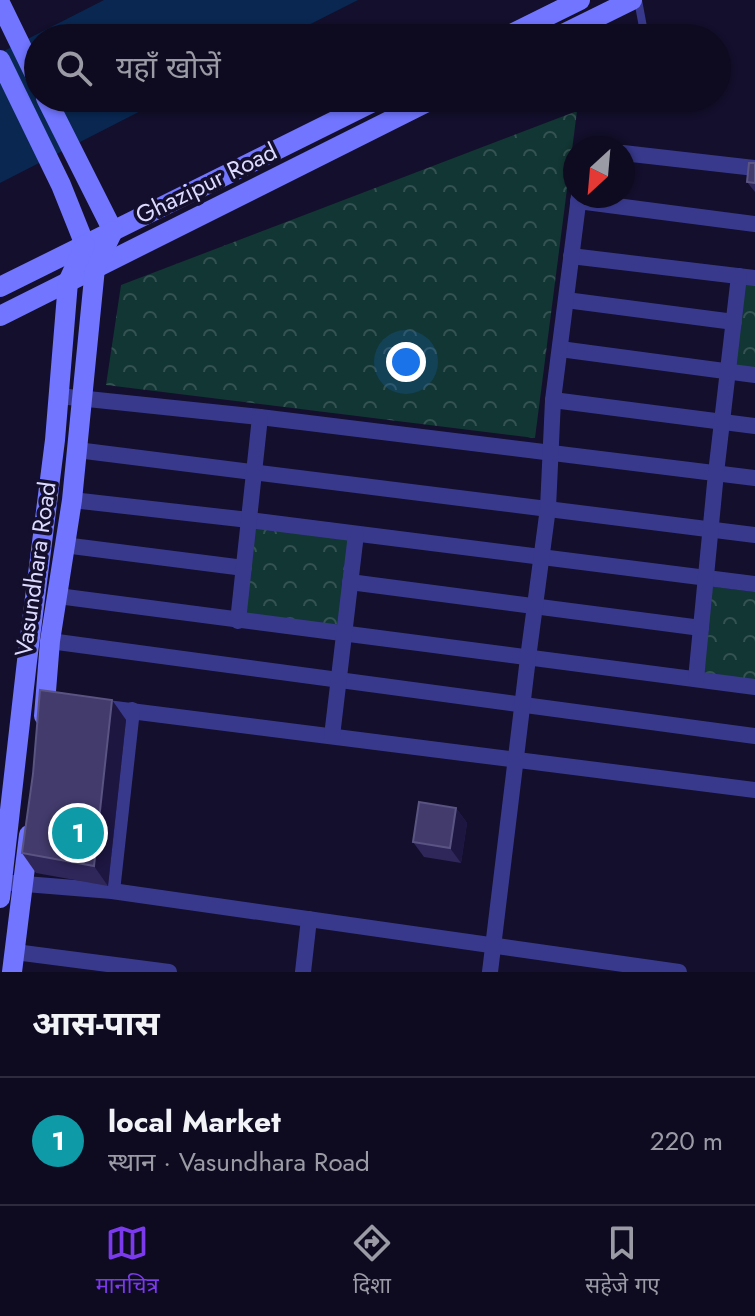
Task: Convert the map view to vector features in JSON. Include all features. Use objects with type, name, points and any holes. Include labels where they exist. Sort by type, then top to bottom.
[{"type":"street","points":[[531,24],[580,0]]},
{"type":"street","points":[[584,24],[635,0]]},
{"type":"street","points":[[2,6],[24,52]]},
{"type":"street","points":[[0,60],[24,109]]},
{"type":"street","points":[[25,112],[61,185],[85,245]]},
{"type":"street","points":[[53,112],[113,231],[95,268]]},
{"type":"street","name":"Ghazipur Road","points":[[0,287],[353,112]]},
{"type":"street","name":"Ghazipur Road","points":[[0,316],[407,112]]},
{"type":"street","points":[[635,154],[755,168]]},
{"type":"street","points":[[635,207],[755,224]]},
{"type":"street","points":[[490,972],[548,508],[553,400],[578,208]]},
{"type":"street","name":"Vasundhara Road","points":[[1,887],[55,440],[68,282],[85,245]]},
{"type":"street","points":[[571,256],[747,277],[734,322],[696,679]]},
{"type":"street","name":"Vasundhara Road","points":[[42,728],[52,699],[50,641],[72,500],[95,268]]},
{"type":"street","points":[[566,300],[734,322]]},
{"type":"street","points":[[560,349],[755,375]]},
{"type":"street","points":[[59,396],[260,417],[755,478]]},
{"type":"street","points":[[553,400],[755,426]]},
{"type":"street","points":[[238,621],[260,417]]},
{"type":"street","points":[[77,450],[755,535]]},
{"type":"street","points":[[72,500],[755,584]]},
{"type":"street","points":[[332,736],[356,534]]},
{"type":"street","points":[[64,545],[244,568]]},
{"type":"street","points":[[350,582],[701,628]]},
{"type":"street","points":[[58,596],[755,687]]},
{"type":"street","points":[[50,641],[755,736]]},
{"type":"street","points":[[84,705],[755,790]]},
{"type":"street","points":[[112,891],[132,710]]},
{"type":"street","points":[[30,821],[13,962],[169,972]]},
{"type":"street","points":[[1,887],[23,883],[112,891],[679,972]]},
{"type":"street","points":[[303,972],[309,919]]},
{"type":"lane","points":[[635,0],[642,24]]},
{"type":"green space","points":[[577,112],[574,136],[563,136],[565,208],[535,438],[106,385],[121,285]]},
{"type":"green space","points":[[742,279],[755,281],[755,373],[732,370]]},
{"type":"green space","points":[[251,524],[354,538],[342,628],[240,615]]},
{"type":"green space","points":[[708,586],[755,592],[755,684],[697,676]]},
{"type":"water","points":[[104,0],[358,0],[311,24],[57,24]]},
{"type":"water","points":[[24,41],[24,112],[139,112],[0,183],[0,53]]},
{"type":"building","points":[[749,163],[755,163],[755,183],[747,182]]},
{"type":"building","points":[[40,690],[112,700],[94,866],[22,853]]},
{"type":"building","points":[[419,802],[456,808],[450,848],[413,842]]},
{"type":"place","name":"local Market","points":[[78,833]]}]
